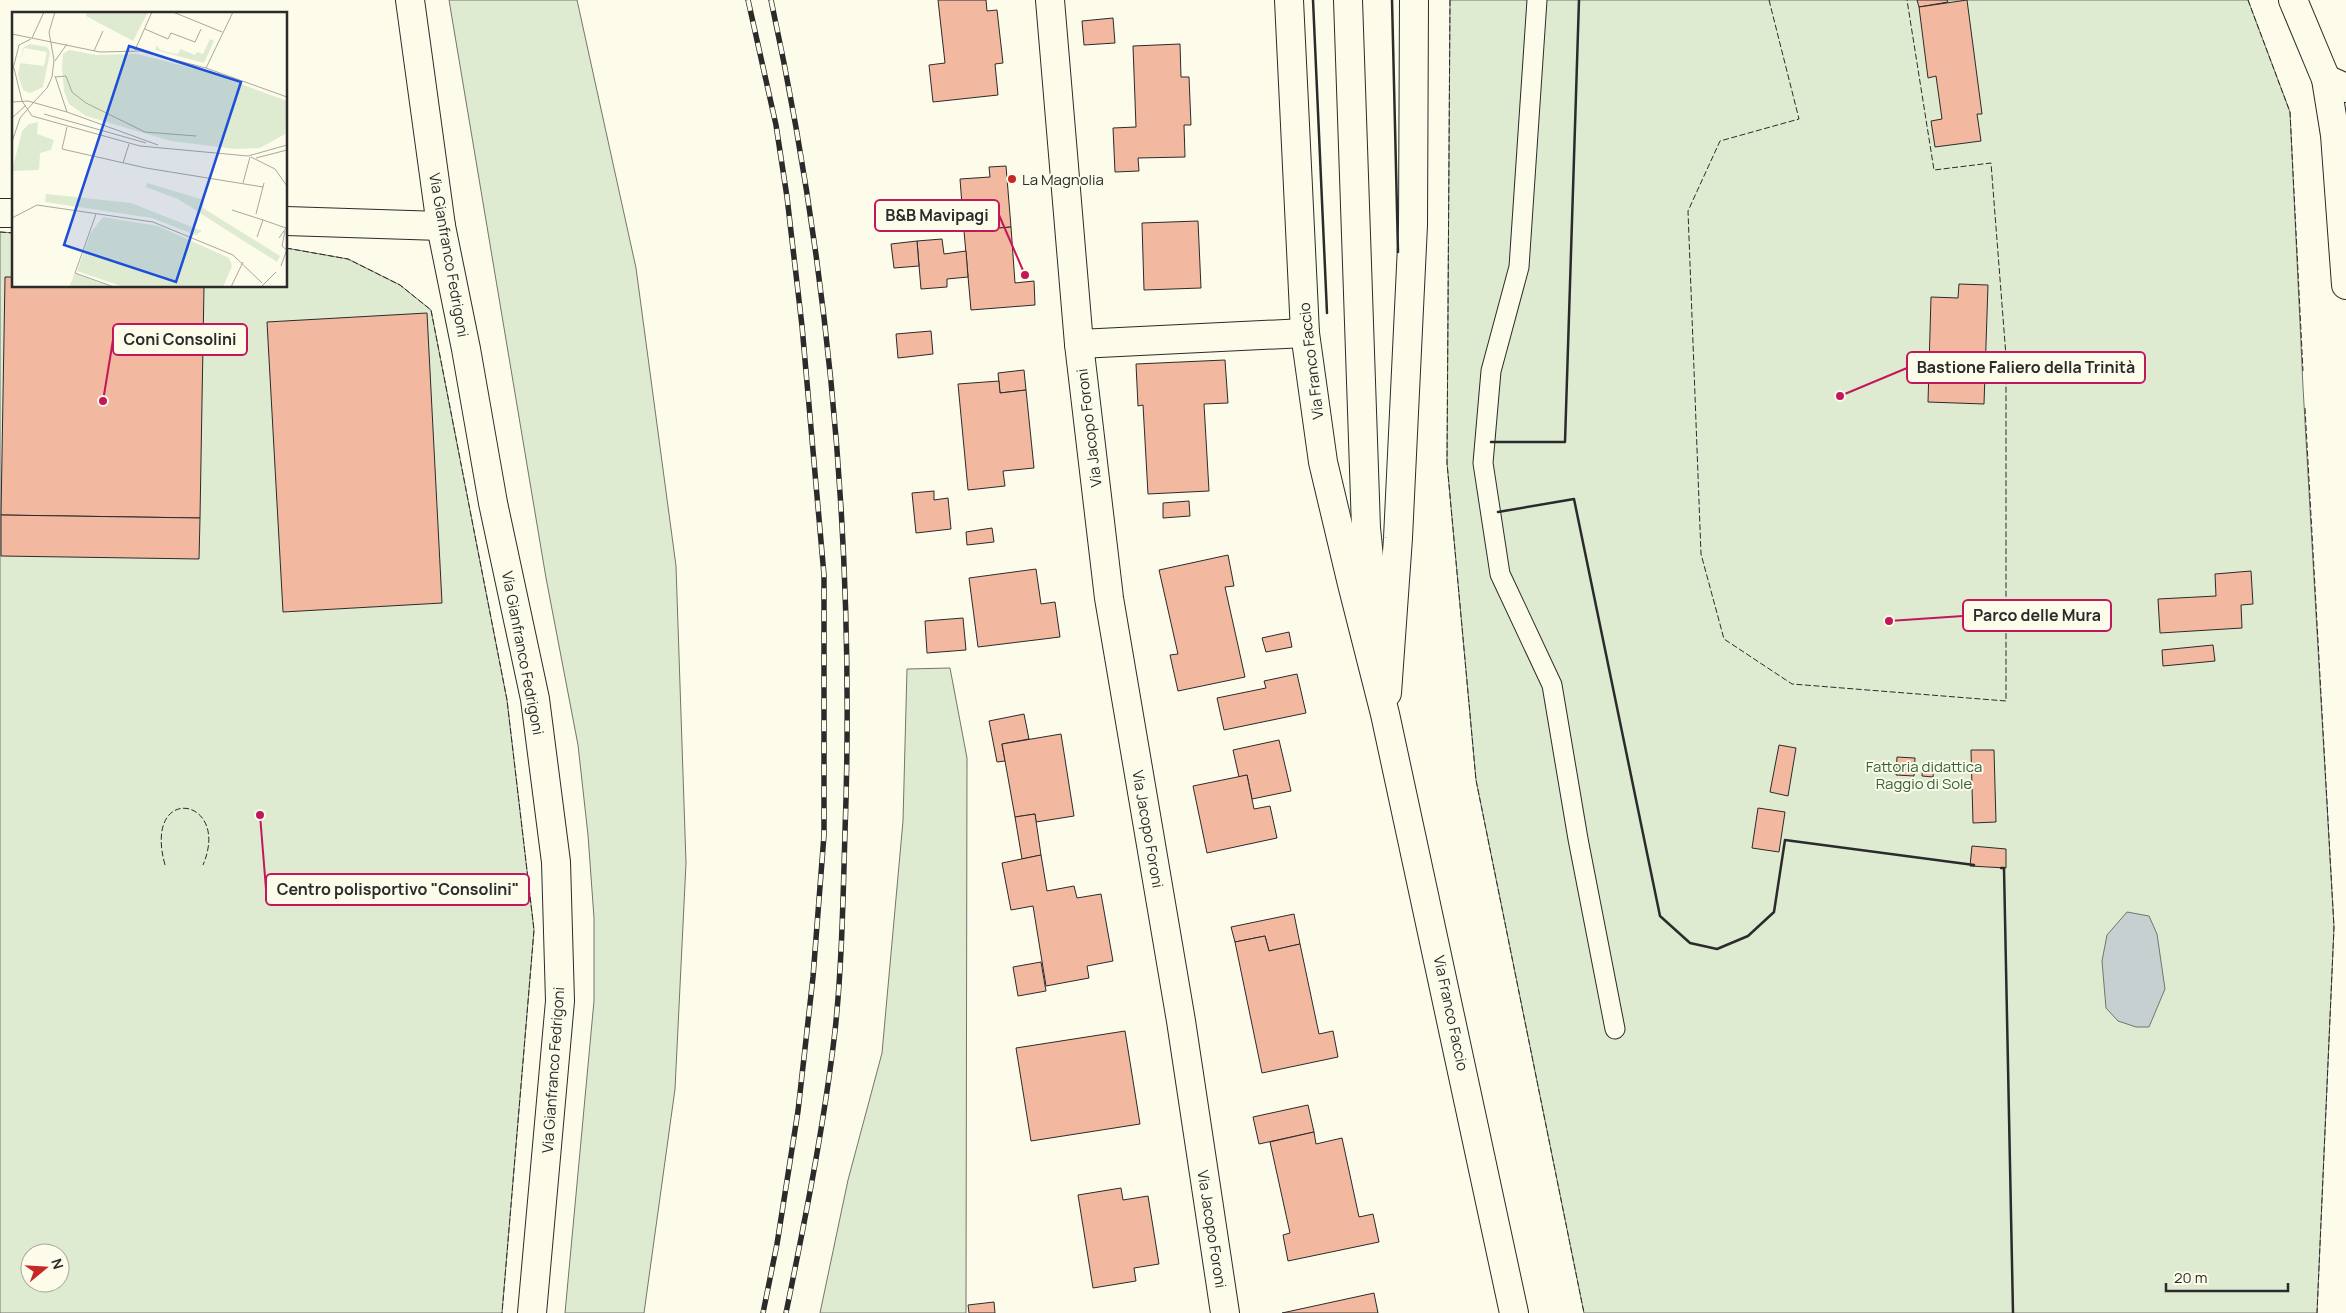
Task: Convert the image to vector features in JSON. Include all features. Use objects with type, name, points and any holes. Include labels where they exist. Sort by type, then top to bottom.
[{"type":"street","name":"Via Gianfranco Fedrigoni","points":[[410,0],[441,226],[466,349],[492,503],[536,699],[556,862],[560,1001],[532,1313]]},
{"type":"street","name":"Via Jacopo Foroni","points":[[1050,0],[1079,344],[1110,598],[1181,1021],[1225,1313]]},
{"type":"street","name":"Via Franco Faccio","points":[[1289,0],[1305,333],[1323,462],[1385,714],[1514,1313]]},
{"type":"street","name":"Via Franco Faccio","points":[[1348,0],[1366,528],[1385,714]]},
{"type":"street","name":"Via Franco Faccio","points":[[1385,714],[1398,538],[1412,235],[1414,0]]},
{"type":"street","points":[[2293,0],[2336,84],[2334,135],[2346,285]]},
{"type":"street","points":[[288,221],[441,226]]},
{"type":"street","points":[[1079,344],[1305,333]]},
{"type":"lane","points":[[1538,0],[1519,267],[1491,371],[1483,463],[1500,574],[1552,685],[1578,839],[1615,1029]]},
{"type":"green space","points":[[449,0],[577,0],[636,268],[676,566],[686,863],[675,1089],[644,1313],[565,1313],[594,1001],[594,918],[588,835],[578,745],[546,578]]},
{"type":"green space","name":"Fattoria didattica Raggio di Sole","points":[[1450,0],[2248,0],[2290,112],[2303,387],[2334,927],[2317,1313],[1584,1313],[1476,780],[1447,463]]},
{"type":"green space","points":[[0,232],[12,233],[12,288],[288,288],[288,248],[348,259],[400,285],[431,310],[507,700],[534,930],[502,1313],[0,1313]]},
{"type":"green space","points":[[950,668],[967,758],[966,1313],[820,1313],[848,1180],[882,1053],[903,821],[907,669]]},
{"type":"shaded area","points":[[2127,912],[2149,916],[2157,934],[2165,989],[2149,1027],[2136,1027],[2118,1021],[2106,1008],[2102,961],[2107,935]]},
{"type":"building","points":[[938,0],[986,0],[987,11],[997,10],[1003,63],[995,64],[998,95],[933,102],[929,65],[945,63]]},
{"type":"building","points":[[1917,0],[1947,0],[1948,2],[1919,7]]},
{"type":"building","points":[[1967,0],[1982,114],[1977,114],[1981,141],[1935,147],[1931,121],[1942,119],[1936,76],[1928,78],[1919,7]]},
{"type":"building","points":[[1113,18],[1115,43],[1084,45],[1082,21]]},
{"type":"building","points":[[1180,44],[1181,77],[1189,77],[1191,125],[1184,125],[1185,157],[1138,158],[1139,171],[1115,172],[1113,128],[1136,127],[1133,46]]},
{"type":"building","points":[[1006,166],[1011,227],[964,231],[960,179],[990,177],[989,167]]},
{"type":"building","points":[[1198,221],[1201,288],[1144,290],[1142,223]]},
{"type":"building","points":[[1011,227],[1015,283],[1034,281],[1035,305],[971,310],[964,231]]},
{"type":"building","points":[[942,239],[944,254],[966,251],[968,277],[947,279],[947,287],[921,289],[917,241]]},
{"type":"building","points":[[917,241],[919,266],[894,268],[891,244]]},
{"type":"building","points":[[5,277],[12,277],[12,288],[204,288],[200,518],[1,515]]},
{"type":"building","points":[[1959,284],[1988,285],[1984,404],[1928,402],[1931,297],[1958,298]]},
{"type":"building","points":[[427,313],[442,603],[283,612],[267,322]]},
{"type":"building","points":[[931,331],[933,354],[898,358],[896,334]]},
{"type":"building","points":[[1225,360],[1228,403],[1204,404],[1209,491],[1148,494],[1143,405],[1138,406],[1136,364]]},
{"type":"building","points":[[1024,370],[1026,390],[1000,393],[998,373]]},
{"type":"building","points":[[999,381],[1000,393],[1026,390],[1034,468],[1003,471],[1005,486],[968,490],[958,384]]},
{"type":"building","points":[[934,491],[934,500],[948,498],[951,529],[916,533],[912,493]]},
{"type":"building","points":[[1189,501],[1190,516],[1163,518],[1163,503]]},
{"type":"building","points":[[1,515],[200,518],[199,559],[1,556]]},
{"type":"building","points":[[992,528],[994,542],[967,545],[966,532]]},
{"type":"building","points":[[1228,555],[1234,586],[1225,587],[1245,677],[1178,691],[1170,655],[1178,654],[1159,570]]},
{"type":"building","points":[[1036,569],[1041,604],[1055,602],[1060,637],[978,647],[969,578]]},
{"type":"building","points":[[2251,571],[2253,604],[2241,605],[2242,628],[2160,633],[2158,599],[2216,596],[2215,574]]},
{"type":"building","points":[[963,618],[966,650],[927,653],[925,621]]},
{"type":"building","points":[[1289,632],[1292,647],[1266,652],[1262,638]]},
{"type":"building","points":[[2213,645],[2215,661],[2163,666],[2162,650]]},
{"type":"building","points":[[1297,674],[1306,713],[1224,730],[1217,698],[1266,688],[1264,681]]},
{"type":"building","points":[[1024,714],[1029,739],[1002,744],[1005,761],[997,762],[989,721]]},
{"type":"building","points":[[1061,734],[1074,816],[1036,822],[1035,814],[1015,817],[1002,744]]},
{"type":"building","points":[[1279,740],[1291,791],[1252,799],[1247,775],[1239,777],[1233,750]]},
{"type":"building","points":[[1779,745],[1796,748],[1788,796],[1770,792]]},
{"type":"building","points":[[1971,750],[1994,750],[1996,822],[1973,823]]},
{"type":"building","points":[[1897,757],[1915,758],[1914,776],[1896,775]]},
{"type":"building","points":[[1923,763],[1934,764],[1933,777],[1922,776]]},
{"type":"building","points":[[1247,775],[1254,809],[1270,806],[1277,838],[1207,853],[1193,786]]},
{"type":"building","points":[[1758,808],[1785,812],[1779,852],[1752,848]]},
{"type":"building","points":[[1035,814],[1041,855],[1022,859],[1015,817]]},
{"type":"building","points":[[1972,846],[2006,849],[2006,868],[1970,866]]},
{"type":"building","points":[[1041,855],[1047,891],[1074,886],[1077,898],[1101,894],[1113,961],[1087,966],[1089,978],[1046,986],[1033,906],[1011,910],[1002,863]]},
{"type":"building","points":[[1294,914],[1300,944],[1269,951],[1265,936],[1235,942],[1231,927]]},
{"type":"building","points":[[1265,936],[1269,951],[1300,944],[1319,1034],[1333,1031],[1338,1057],[1262,1073],[1235,942]]},
{"type":"building","points":[[1041,962],[1046,991],[1018,996],[1013,967]]},
{"type":"building","points":[[1125,1031],[1140,1124],[1031,1141],[1016,1048]]},
{"type":"building","points":[[1308,1105],[1314,1132],[1259,1144],[1253,1117]]},
{"type":"building","points":[[1314,1132],[1316,1144],[1342,1138],[1359,1217],[1373,1214],[1379,1242],[1288,1261],[1283,1235],[1290,1233],[1270,1142]]},
{"type":"building","points":[[1121,1188],[1123,1200],[1148,1196],[1159,1264],[1134,1268],[1136,1281],[1093,1288],[1078,1195]]},
{"type":"building","points":[[1374,1293],[1378,1313],[1282,1313]]},
{"type":"building","points":[[994,1302],[995,1313],[969,1313],[968,1305]]},
{"type":"railway","points":[[748,0],[776,125],[787,197],[802,326],[824,575],[824,835],[813,977],[798,1111],[777,1244],[763,1313]]},
{"type":"railway","points":[[771,0],[792,103],[809,206],[823,310],[842,518],[846,623],[845,832],[842,932],[835,1031],[820,1137],[786,1313]]},
{"type":"fence","points":[[1450,0],[1447,463],[1476,780],[1584,1313]]},
{"type":"fence","points":[[1769,0],[1799,119],[1720,141],[1688,211],[1701,554],[1724,639],[1792,684],[2006,701],[2006,356],[1991,163],[1934,170],[1907,0]]},
{"type":"fence","points":[[2248,0],[2290,112],[2303,371]]},
{"type":"fence","points":[[0,232],[12,233]]},
{"type":"fence","points":[[288,248],[348,259],[400,285],[431,310],[507,700],[534,930],[502,1313]]},
{"type":"fence","points":[[2305,408],[2334,927],[2317,1313]]},
{"type":"fence","points":[[165,865],[161,838],[165,820],[175,811],[186,808],[198,813],[206,825],[209,842],[203,865]]},
{"type":"wall","points":[[1313,0],[1327,313]]},
{"type":"wall","points":[[1392,0],[1398,252]]},
{"type":"wall","points":[[1491,442],[1565,442],[1579,0]]},
{"type":"wall","points":[[1498,512],[1574,499],[1660,916],[1690,943],[1717,949],[1748,936],[1774,912],[1785,840],[1974,865]]},
{"type":"wall","points":[[2001,868],[2004,868],[2013,1313]]},
{"type":"place","name":"La Magnolia","points":[[1012,179]]},
{"type":"place","name":"B&B Mavipagi","points":[[1025,275]]},
{"type":"place","name":"Bastione Faliero della Trinità","points":[[1840,396]]},
{"type":"place","name":"Coni Consolini","points":[[103,401]]},
{"type":"place","name":"Parco delle Mura","points":[[1889,621]]},
{"type":"place","name":"Centro polisportivo \"Consolini\"","points":[[260,815]]}]
